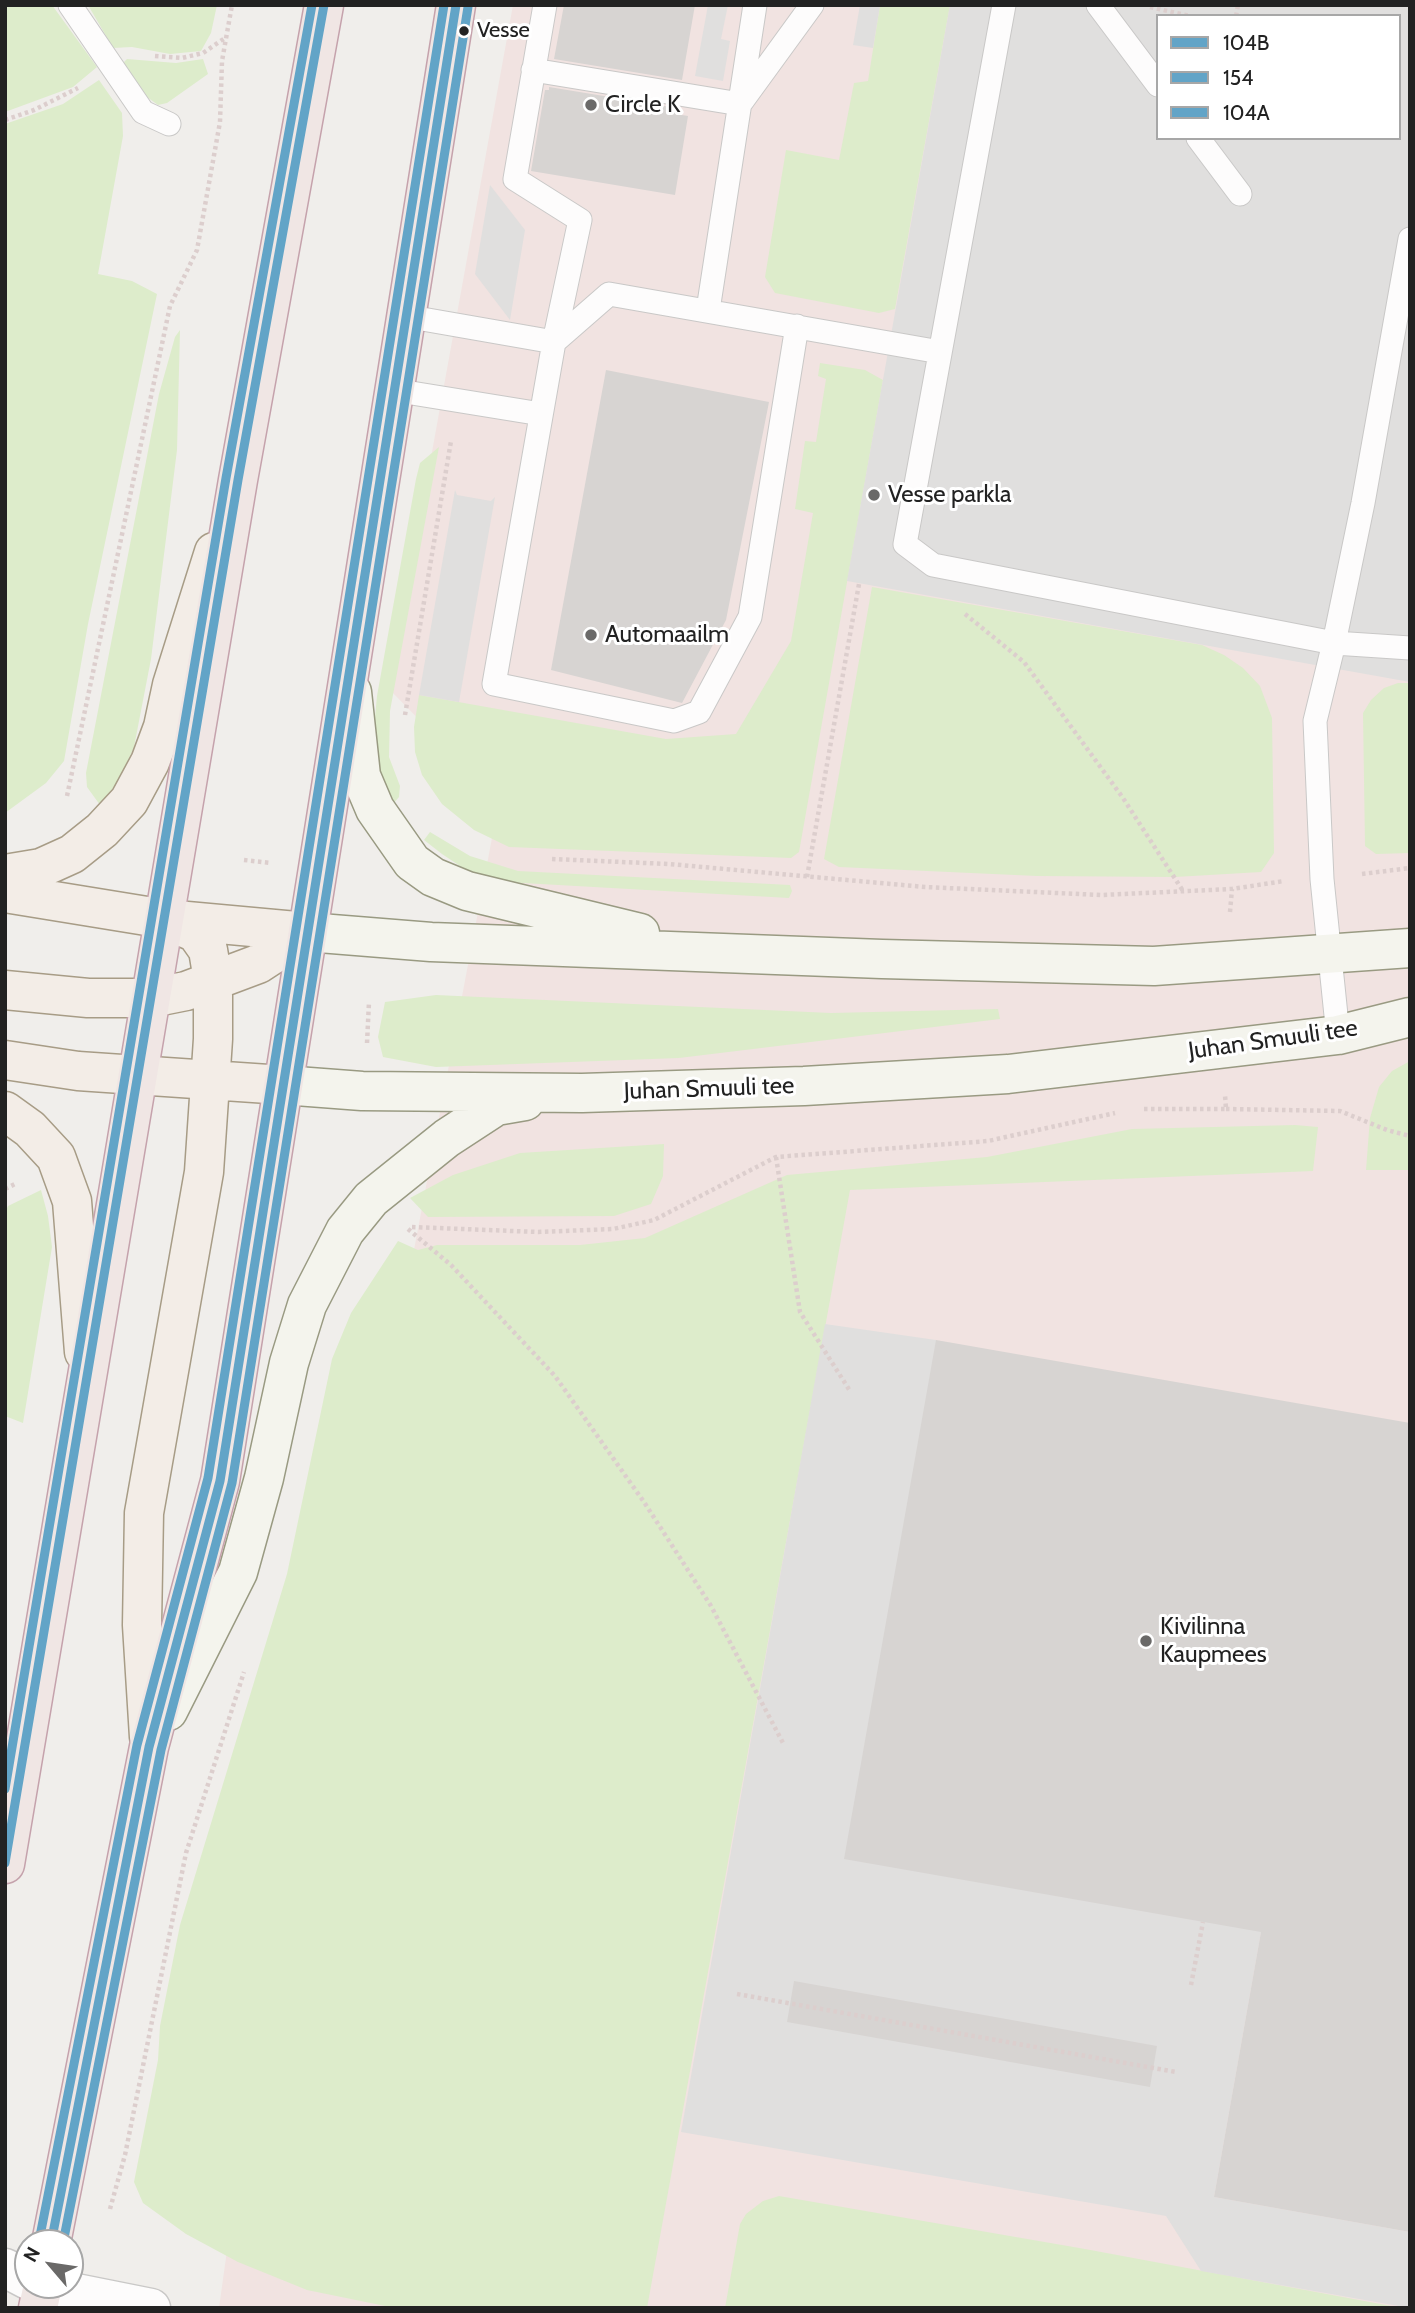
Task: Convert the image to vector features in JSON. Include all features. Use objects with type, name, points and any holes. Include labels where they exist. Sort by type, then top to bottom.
[{"type":"highway","points":[[5,1864],[238,480],[324,5]]},
{"type":"highway","points":[[54,2229],[149,1747],[220,1481],[456,5]]},
{"type":"main road","points":[[5,874],[41,868],[72,854],[102,830],[129,801],[150,762],[163,727],[172,685],[238,480]]},
{"type":"main road","points":[[349,665],[361,776],[375,809],[412,862],[433,877],[467,891],[714,951]]},
{"type":"main road","points":[[5,893],[165,919],[430,942],[909,960],[1154,966],[1410,948]]},
{"type":"main road","points":[[149,1747],[142,1625],[144,1513],[204,1172],[213,980],[208,950],[196,933],[165,919]]},
{"type":"main road","points":[[5,990],[88,998],[151,998],[186,991],[258,964],[307,932]]},
{"type":"main road","name":"Juhan Smuuli tee","points":[[5,1059],[78,1071],[362,1091],[582,1093],[804,1086],[1008,1074],[1338,1035],[1410,1017]]},
{"type":"main road","points":[[149,1747],[238,1572],[303,1317],[324,1268],[345,1231],[371,1199],[409,1166],[496,1106],[582,1093]]},
{"type":"main road","points":[[5,1111],[30,1129],[56,1157],[72,1201],[87,1382]]},
{"type":"street","points":[[84,2297],[151,2308]]},
{"type":"lane","points":[[70,5],[143,112],[169,124]]},
{"type":"lane","points":[[545,5],[514,179],[580,220],[554,342],[494,684],[674,721],[699,712],[750,617],[797,326]]},
{"type":"lane","points":[[708,310],[755,5]]},
{"type":"lane","points":[[740,104],[812,5]]},
{"type":"lane","points":[[1004,5],[905,544],[933,565],[1334,643],[1410,648]]},
{"type":"lane","points":[[1098,5],[1156,82]]},
{"type":"lane","points":[[533,70],[740,104]]},
{"type":"lane","points":[[1200,140],[1240,194]]},
{"type":"lane","points":[[1338,1035],[1322,879],[1315,721],[1363,503],[1410,239]]},
{"type":"lane","points":[[554,342],[610,294],[940,352]]},
{"type":"lane","points":[[405,316],[554,342]]},
{"type":"lane","points":[[393,390],[541,414]]},
{"type":"path","points":[[73,806],[66,799],[170,306],[197,250],[220,122],[222,61],[232,5]]},
{"type":"path","points":[[1145,6],[1181,14]]},
{"type":"path","points":[[405,719],[452,439]]},
{"type":"path","points":[[807,877],[859,584]]},
{"type":"path","points":[[958,608],[1024,662],[1123,799],[1184,891]]},
{"type":"path","points":[[544,859],[669,864],[925,887],[1101,895],[1232,889],[1410,868]]},
{"type":"path","points":[[244,860],[281,863]]},
{"type":"path","points":[[1226,962],[1232,889]]},
{"type":"path","points":[[367,1054],[369,1002]]},
{"type":"path","points":[[1221,1048],[1226,1109]]},
{"type":"path","points":[[1130,1109],[1340,1111],[1410,1136]]},
{"type":"path","points":[[404,1226],[429,1230],[524,1232],[613,1229],[654,1220],[776,1157],[988,1141],[1117,1112]]},
{"type":"path","points":[[776,1157],[800,1312],[849,1391]]},
{"type":"path","points":[[397,1235],[404,1226]]},
{"type":"path","points":[[404,1226],[451,1265],[555,1376],[644,1502],[711,1606],[783,1743]]},
{"type":"path","points":[[107,2219],[125,2155],[186,1853],[247,1664]]},
{"type":"path","points":[[1191,1985],[1203,1922]]},
{"type":"path","points":[[737,1994],[1176,2072]]},
{"type":"shaded area","points":[[513,5],[1410,5],[1410,2308],[219,2308],[234,2200],[499,801],[389,689]]},
{"type":"shaded area","points":[[708,5],[728,5],[721,39],[730,41],[723,81],[695,76]]},
{"type":"shaded area","points":[[860,5],[880,5],[873,48],[853,45]]},
{"type":"shaded area","points":[[950,5],[1410,5],[1410,682],[847,581]]},
{"type":"shaded area","points":[[490,185],[525,230],[510,320],[475,274]]},
{"type":"shaded area","points":[[455,490],[457,495],[491,501],[495,497],[459,702],[419,695]]},
{"type":"shaded area","points":[[825,1324],[936,1340],[1261,1932],[1214,2197],[1410,2232],[1410,2308],[1201,2271],[1166,2216],[681,2132]]},
{"type":"green space","points":[[5,5],[52,5],[97,67],[73,87],[5,112]]},
{"type":"green space","points":[[88,5],[217,5],[211,33],[201,51],[170,54],[132,47],[113,48]]},
{"type":"green space","points":[[880,5],[950,5],[895,309],[879,313],[775,293],[765,277],[786,150],[839,160],[854,83],[868,81]]},
{"type":"green space","points":[[127,59],[176,63],[203,59],[208,74],[167,103],[158,105],[147,97],[123,63]]},
{"type":"green space","points":[[99,80],[122,113],[123,136],[98,274],[132,281],[157,294],[88,624],[64,761],[46,783],[5,813],[5,124],[63,104]]},
{"type":"green space","points":[[180,330],[177,450],[151,659],[134,747],[119,780],[100,805],[87,787],[86,773],[159,394],[175,337]]},
{"type":"green space","points":[[820,363],[865,370],[883,380],[799,852],[791,858],[509,847],[474,830],[442,804],[422,775],[415,752],[414,727],[419,695],[666,739],[736,734],[791,641],[813,513],[795,509],[805,441],[816,442],[826,379],[818,376]]},
{"type":"green space","points":[[439,447],[390,711],[389,757],[400,786],[399,797],[393,804],[378,771],[373,739],[377,696],[416,479],[420,463]]},
{"type":"green space","points":[[872,587],[1202,645],[1243,668],[1260,686],[1272,718],[1274,853],[1261,872],[1175,877],[1037,876],[839,867],[824,859]]},
{"type":"green space","points":[[1398,683],[1410,683],[1410,853],[1376,854],[1365,846],[1363,713],[1371,700],[1384,688]]},
{"type":"green space","points":[[430,832],[470,856],[518,871],[790,885],[792,891],[789,898],[505,882],[469,872],[442,854],[424,840]]},
{"type":"green space","points":[[436,995],[831,1013],[998,1009],[1000,1019],[679,1058],[436,1067],[383,1057],[378,1037],[385,1002]]},
{"type":"green space","points":[[1410,1061],[1410,1170],[1366,1170],[1370,1118],[1379,1087],[1392,1071]]},
{"type":"green space","points":[[1295,1125],[1318,1127],[1313,1171],[850,1190],[647,2308],[395,2308],[307,2290],[238,2262],[186,2234],[143,2203],[134,2182],[158,2060],[160,2026],[180,1925],[287,1574],[332,1359],[351,1313],[398,1241],[418,1250],[437,1245],[580,1245],[645,1238],[787,1175],[987,1157],[1132,1129]]},
{"type":"green space","points":[[664,1144],[663,1176],[651,1204],[614,1216],[428,1217],[410,1198],[453,1175],[520,1153]]},
{"type":"green space","points":[[41,1190],[52,1247],[23,1423],[5,1416],[5,1212],[8,1206]]},
{"type":"green space","points":[[779,2196],[1402,2308],[725,2308],[740,2224],[746,2214],[763,2201]]},
{"type":"building","points":[[564,5],[695,5],[682,80],[554,59]]},
{"type":"building","points":[[549,87],[677,108],[676,114],[688,116],[675,195],[531,171],[545,90],[549,90]]},
{"type":"building","points":[[606,370],[769,402],[726,620],[682,703],[551,670]]},
{"type":"building","name":"Kivilinna Kaupmees","points":[[936,1340],[1410,1423],[1410,2232],[1214,2197],[1261,1932],[844,1859]]},
{"type":"building","points":[[794,1981],[1157,2046],[1150,2087],[787,2022]]},
{"type":"transit line","name":"104A","points":[[5,1789],[226,478],[312,5]]},
{"type":"transit line","name":"104B","points":[[5,1863],[238,480],[324,5]]},
{"type":"transit line","name":"104A","points":[[41,2229],[137,1745],[208,1478],[444,5]]},
{"type":"transit line","name":"104B","points":[[54,2229],[149,1747],[220,1481],[456,5]]},
{"type":"transit line","name":"154","points":[[66,2229],[161,1750],[232,1483],[468,7]]},
{"type":"place","name":"Vesse","points":[[464,31]]},
{"type":"place","name":"Circle K","points":[[591,105]]},
{"type":"place","name":"Vesse parkla","points":[[874,495]]},
{"type":"place","name":"Automaailm","points":[[591,635]]},
{"type":"place","name":"Kivilinna Kaupmees","points":[[1146,1641]]}]
